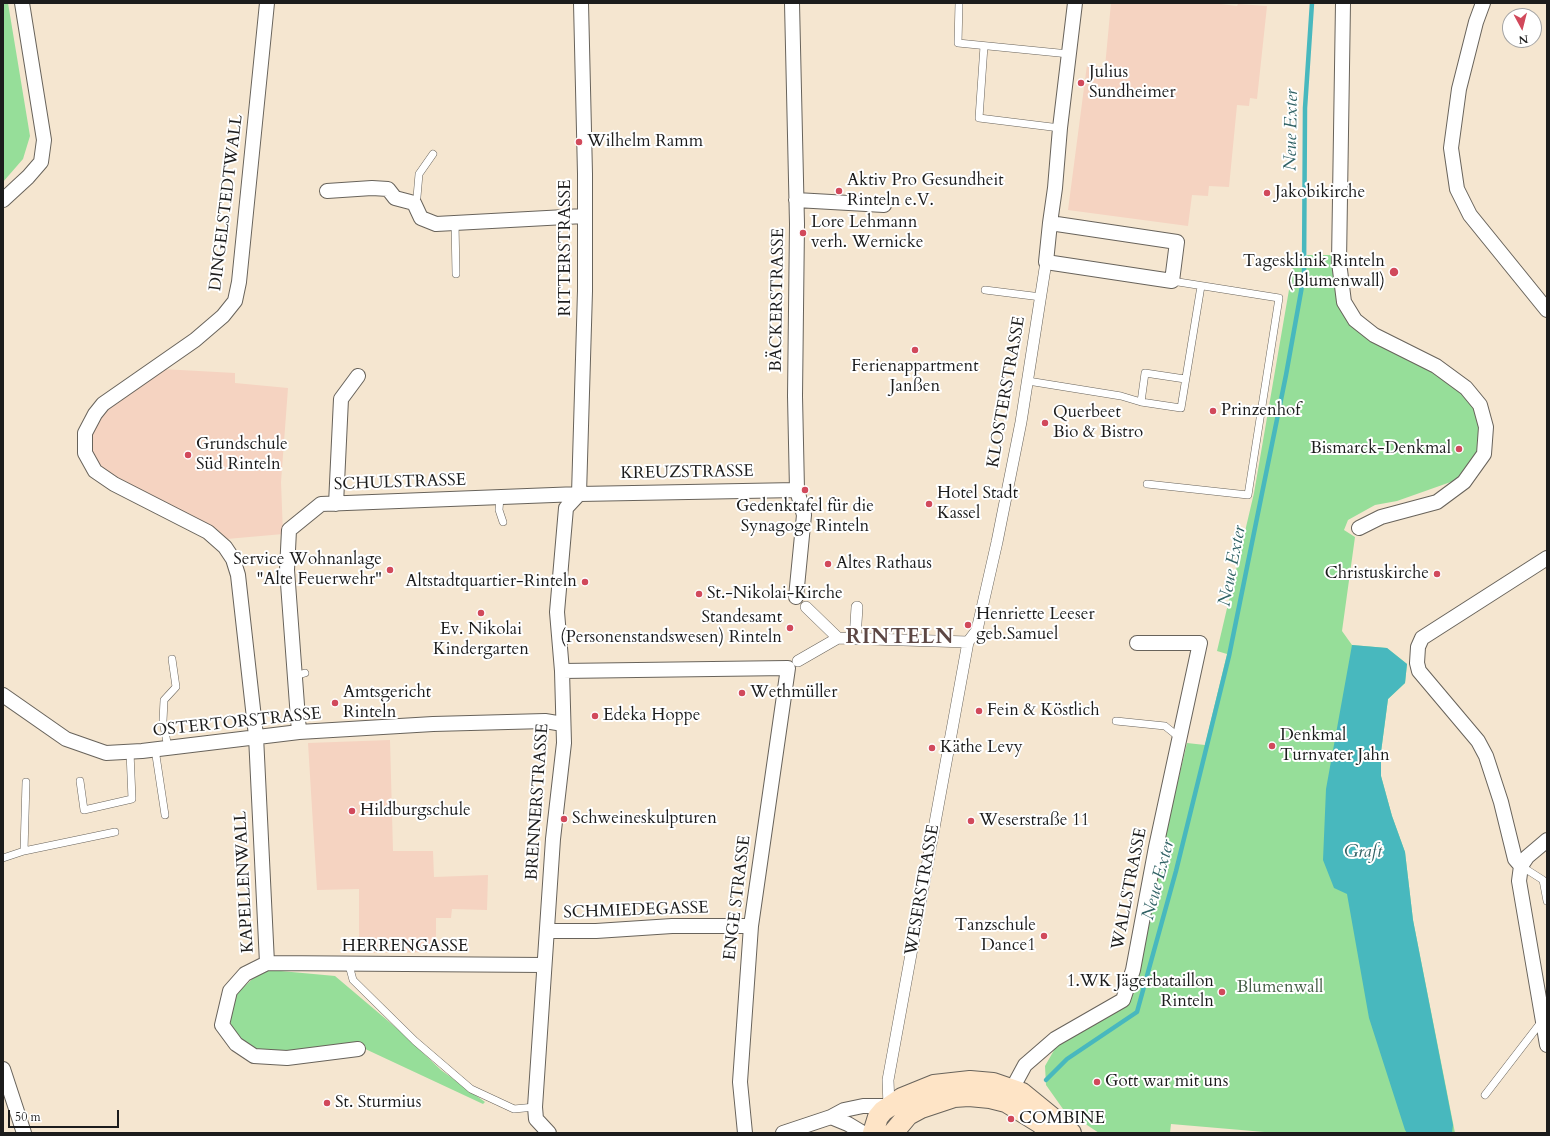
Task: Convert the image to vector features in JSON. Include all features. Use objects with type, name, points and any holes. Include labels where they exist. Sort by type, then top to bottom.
[{"type":"main road","points":[[873,1133],[878,1117],[889,1106],[913,1093],[950,1082],[983,1082],[1012,1088],[1032,1100],[1071,1133]]},
{"type":"main road","points":[[892,1133],[908,1115],[921,1108],[954,1097],[982,1096],[997,1099],[1014,1107],[1052,1133]]},
{"type":"street","points":[[3,200],[28,177],[41,162],[44,140],[22,3]]},
{"type":"street","name":"DINGELSTEDTWALL","points":[[256,736],[238,575],[233,559],[225,547],[208,532],[114,484],[95,471],[85,453],[85,433],[95,414],[104,404],[195,340],[223,316],[235,301],[239,282],[267,3]]},
{"type":"street","name":"RITTERSTRASSE","points":[[579,494],[585,291],[585,174],[581,3]]},
{"type":"street","name":"BÄCKERSTRASSE","points":[[792,3],[796,200],[798,224],[795,396],[796,490],[804,515],[796,596]]},
{"type":"street","name":"KLOSTERSTRASSE","points":[[968,642],[977,630],[997,542],[1028,381],[1046,262],[1075,3]]},
{"type":"street","points":[[1343,3],[1339,262],[1344,302],[1355,320],[1374,335],[1436,366],[1466,388],[1480,405],[1486,427],[1484,454],[1464,482],[1437,502],[1381,517],[1359,528]]},
{"type":"street","points":[[1483,3],[1476,22],[1459,89],[1451,148],[1457,189],[1470,215],[1547,310]]},
{"type":"street","points":[[327,191],[372,188],[388,189],[395,198],[414,203],[421,218],[436,224],[584,216]]},
{"type":"street","points":[[796,200],[884,205]]},
{"type":"street","points":[[1046,262],[1172,281],[1177,242],[1050,222]]},
{"type":"street","points":[[336,504],[341,399],[358,376]]},
{"type":"street","name":"KREUZSTRASSE","points":[[579,494],[796,490]]},
{"type":"street","name":"SCHULSTRASSE","points":[[299,732],[300,674],[287,570],[290,530],[321,504],[579,494]]},
{"type":"street","name":"BRENNERSTRASSE","points":[[535,1113],[553,839],[564,743],[562,671],[557,612],[565,513],[566,508],[579,494]]},
{"type":"street","points":[[1521,866],[1516,859],[1501,802],[1486,756],[1478,741],[1419,671],[1418,646],[1422,638],[1547,558]]},
{"type":"street","points":[[806,607],[838,638]]},
{"type":"street","points":[[855,639],[857,607]]},
{"type":"street","points":[[562,671],[793,665],[838,638],[968,642]]},
{"type":"street","name":"WESERSTRASSE","points":[[889,1106],[888,1080],[968,642]]},
{"type":"street","name":"WALLSTRASSE","points":[[1012,1088],[1025,1065],[1055,1039],[1123,1000],[1133,970],[1156,847],[1200,643],[1138,643]]},
{"type":"street","name":"ENGE STRASSE","points":[[745,1133],[740,1082],[750,926],[793,665]]},
{"type":"street","name":"OSTERTORSTRASSE","points":[[3,695],[66,739],[106,753],[162,749],[256,736],[299,732],[545,720],[563,724]]},
{"type":"street","name":"KAPELLENWALL","points":[[256,736],[267,963],[245,974],[230,991],[222,1025],[236,1044],[254,1056],[287,1058],[358,1049]]},
{"type":"street","points":[[1547,840],[1527,857],[1521,866],[1519,881],[1543,999],[1542,1021],[1547,1045]]},
{"type":"street","name":"SCHMIEDEGASSE","points":[[546,931],[596,931],[672,926],[750,926]]},
{"type":"street","name":"HERRENGASSE","points":[[267,963],[544,965]]},
{"type":"street","points":[[3,1069],[24,1133]]},
{"type":"street","points":[[783,1133],[831,1117],[844,1110],[863,1106],[889,1106]]},
{"type":"street","points":[[535,1113],[549,1133]]},
{"type":"street","points":[[831,1117],[848,1124],[863,1133]]},
{"type":"lane","points":[[959,3],[958,43],[1069,54]]},
{"type":"lane","points":[[984,46],[978,118],[1060,128]]},
{"type":"lane","points":[[414,203],[417,197],[418,174],[433,154]]},
{"type":"lane","points":[[455,223],[456,274]]},
{"type":"lane","points":[[1147,484],[1248,495],[1279,298],[1172,281]]},
{"type":"lane","points":[[1028,381],[1120,396],[1141,402],[1181,408],[1201,286]]},
{"type":"lane","points":[[985,290],[1041,297]]},
{"type":"lane","points":[[1141,402],[1146,373],[1185,379]]},
{"type":"lane","points":[[500,497],[499,510],[503,522]]},
{"type":"lane","points":[[165,815],[162,749],[164,700],[176,687],[172,660]]},
{"type":"lane","points":[[1116,721],[1165,726],[1180,738]]},
{"type":"lane","points":[[80,781],[84,810],[132,799],[130,752]]},
{"type":"lane","points":[[24,851],[26,782]]},
{"type":"lane","points":[[3,858],[24,851],[115,832]]},
{"type":"lane","points":[[1521,866],[1543,880],[1547,901]]},
{"type":"lane","points":[[349,964],[353,980],[415,1041],[471,1090],[514,1108],[535,1113]]},
{"type":"lane","points":[[1484,1095],[1542,1021]]},
{"type":"shaded area","points":[[1111,3],[1213,3],[1237,6],[1238,4],[1267,6],[1257,99],[1250,98],[1249,106],[1237,105],[1229,187],[1209,186],[1208,196],[1192,195],[1188,226],[1068,210],[1087,65],[1105,67]]},
{"type":"shaded area","name":"Grundschule Süd Rinteln","points":[[162,369],[235,373],[235,383],[288,388],[281,482],[283,534],[227,539],[217,529],[117,480],[97,465],[90,446],[93,429],[110,406]]},
{"type":"shaded area","name":"Hildburgschule","points":[[390,740],[393,851],[433,851],[434,877],[488,875],[487,910],[452,909],[451,918],[436,918],[436,952],[359,953],[359,889],[317,890],[308,743]]},
{"type":"green space","points":[[3,3],[8,3],[30,136],[23,159],[3,182]]},
{"type":"green space","name":"Blumenwall","points":[[1295,255],[1340,255],[1355,320],[1464,390],[1485,432],[1482,458],[1462,478],[1397,501],[1375,505],[1348,520],[1344,530],[1355,537],[1342,631],[1352,645],[1387,648],[1407,664],[1405,683],[1388,699],[1381,752],[1381,776],[1392,816],[1405,852],[1413,920],[1455,1133],[1276,1133],[1171,1124],[1170,1133],[1099,1133],[1063,1109],[1046,1085],[1045,1066],[1061,1038],[1124,1007],[1187,743],[1205,745],[1227,654],[1217,651],[1254,493]]},
{"type":"green space","points":[[270,970],[335,976],[400,1031],[441,1070],[485,1102],[483,1104],[361,1047],[255,1053],[236,1038],[228,1016],[237,993],[259,973]]},
{"type":"water","name":"Graft","points":[[1352,645],[1387,648],[1407,664],[1405,683],[1388,699],[1381,752],[1381,776],[1392,816],[1405,852],[1413,920],[1453,1125],[1452,1133],[1407,1133],[1405,1130],[1369,1018],[1347,894],[1334,888],[1323,860],[1326,789]]},
{"type":"waterway","name":"Neue Exter","points":[[1046,1080],[1067,1059],[1137,1012],[1176,871],[1229,656],[1286,375],[1304,275],[1305,108],[1312,3]]},
{"type":"place","name":"Julius Sundheimer","points":[[1081,83]]},
{"type":"place","name":"Wilhelm Ramm","points":[[579,142]]},
{"type":"place","name":"Aktiv Pro Gesundheit Rinteln e.V.","points":[[839,191]]},
{"type":"place","name":"Jakobikirche","points":[[1267,193]]},
{"type":"place","name":"Lore Lehmann verh. Wernicke","points":[[803,233]]},
{"type":"place","name":"Tagesklinik Rinteln (Blumenwall)","points":[[1394,272]]},
{"type":"place","name":"Ferienappartment Janßen","points":[[915,350]]},
{"type":"place","name":"Prinzenhof","points":[[1213,411]]},
{"type":"place","name":"Querbeet Bio & Bistro","points":[[1045,423]]},
{"type":"place","name":"Bismarck-Denkmal","points":[[1459,449]]},
{"type":"place","name":"Grundschule Süd Rinteln","points":[[188,455]]},
{"type":"place","name":"Gedenktafel für die Synagoge Rinteln","points":[[805,490]]},
{"type":"place","name":"Hotel Stadt Kassel","points":[[929,504]]},
{"type":"place","name":"Altes Rathaus","points":[[828,564]]},
{"type":"place","name":"Service Wohnanlage \"Alte Feuerwehr\"","points":[[390,570]]},
{"type":"place","name":"Christuskirche","points":[[1437,574]]},
{"type":"place","name":"Altstadtquartier-Rinteln","points":[[585,582]]},
{"type":"place","name":"St.-Nikolai-Kirche","points":[[699,594]]},
{"type":"place","name":"Ev. Nikolai Kindergarten","points":[[481,613]]},
{"type":"place","name":"Henriette Leeser geb.Samuel","points":[[968,625]]},
{"type":"place","name":"Standesamt (Personenstandswesen) Rinteln","points":[[790,628]]},
{"type":"place","name":"Wethmüller","points":[[742,693]]},
{"type":"place","name":"Amtsgericht Rinteln","points":[[335,703]]},
{"type":"place","name":"Fein & Köstlich","points":[[979,711]]},
{"type":"place","name":"Edeka Hoppe","points":[[595,716]]},
{"type":"place","name":"Denkmal Turnvater Jahn","points":[[1272,746]]},
{"type":"place","name":"Käthe Levy","points":[[932,748]]},
{"type":"place","name":"Hildburgschule","points":[[352,811]]},
{"type":"place","name":"Schweineskulpturen","points":[[564,819]]},
{"type":"place","name":"Weserstraße 11","points":[[971,821]]},
{"type":"place","name":"Tanzschule Dance1","points":[[1044,936]]},
{"type":"place","name":"1.WK Jägerbataillon Rinteln","points":[[1222,992]]},
{"type":"place","name":"Gott war mit uns","points":[[1097,1082]]},
{"type":"place","name":"St. Sturmius","points":[[327,1103]]},
{"type":"place","name":"COMBINE","points":[[1011,1119]]},
{"type":"district","name":"RINTELN","points":[[900,638]]}]
